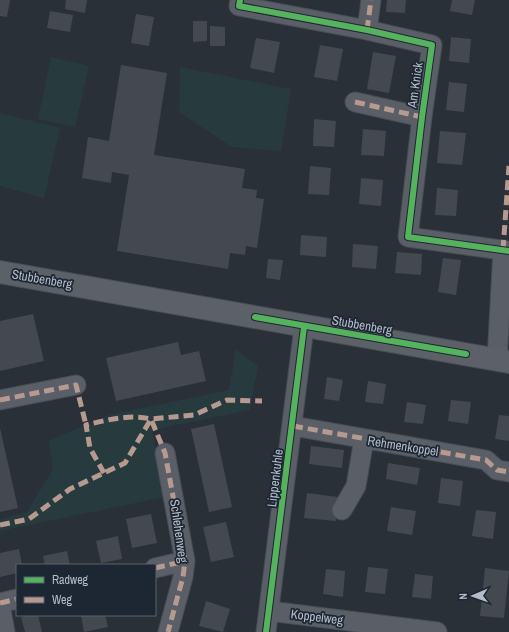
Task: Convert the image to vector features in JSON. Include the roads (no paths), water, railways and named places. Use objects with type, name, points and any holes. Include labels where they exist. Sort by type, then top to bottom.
[{"type":"main road","name":"Stubbenberg","points":[[0,272],[503,361]]},
{"type":"street","name":"Am Knick","points":[[240,0],[239,6],[367,30],[432,45],[408,237],[506,251]]},
{"type":"street","points":[[367,30],[371,0]]},
{"type":"street","name":"Am Knick","points":[[355,102],[422,117]]},
{"type":"street","points":[[503,361],[506,251]]},
{"type":"street","name":"Lippenkuhle","points":[[266,632],[293,426],[304,326]]},
{"type":"street","points":[[0,400],[76,385]]},
{"type":"street","name":"Rehmenkoppel","points":[[293,426],[486,460],[497,470],[509,472]]},
{"type":"street","points":[[342,510],[356,486],[364,439]]},
{"type":"street","name":"Schlehenweg","points":[[165,453],[185,561],[184,578],[168,632]]},
{"type":"street","points":[[156,568],[185,561]]},
{"type":"street","points":[[5,632],[0,604],[16,599]]},
{"type":"street","name":"Koppelweg","points":[[269,611],[437,632]]}]
